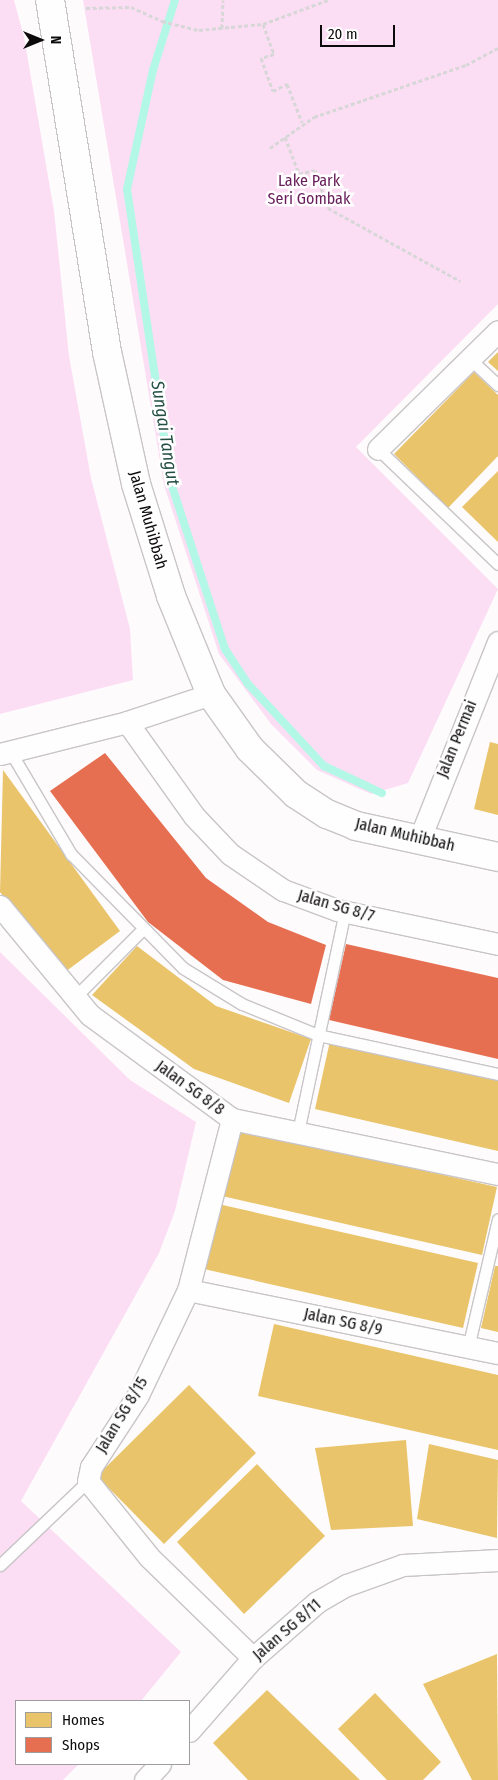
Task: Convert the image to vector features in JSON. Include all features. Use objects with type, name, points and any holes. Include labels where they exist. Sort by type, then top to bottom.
[{"type":"street","name":"Jalan Muhibbah","points":[[50,0],[106,352],[136,484],[171,596],[210,694],[250,749],[296,794],[356,826],[498,856]]},
{"type":"street","points":[[378,449],[498,331]]},
{"type":"street","name":"Jalan Permai","points":[[420,838],[497,647]]},
{"type":"street","points":[[5,753],[127,722],[210,694]]},
{"type":"street","name":"Jalan SG 8/7","points":[[127,722],[194,816],[230,854],[283,890],[345,911],[498,944]]},
{"type":"street","name":"Jalan SG 8/8","points":[[0,906],[74,998],[232,1119],[498,1174]]},
{"type":"street","name":"Jalan SG 8/15","points":[[88,1481],[91,1467],[138,1395],[188,1290],[232,1119]]},
{"type":"street","name":"Jalan SG 8/9","points":[[188,1290],[498,1354]]},
{"type":"street","points":[[88,1481],[149,1557],[253,1658]]},
{"type":"street","name":"Jalan SG 8/11","points":[[190,1730],[253,1658],[317,1602],[356,1581],[404,1565],[497,1555]]},
{"type":"street","points":[[145,1780],[159,1765]]},
{"type":"lane","points":[[470,359],[498,385]]},
{"type":"lane","points":[[378,449],[498,564]]},
{"type":"lane","points":[[5,753],[71,854],[182,968],[242,1004],[318,1035],[498,1074]]},
{"type":"lane","points":[[298,1132],[345,911]]},
{"type":"lane","points":[[74,998],[143,929]]},
{"type":"lane","points":[[468,1348],[498,1219]]},
{"type":"lane","points":[[0,1565],[88,1481]]},
{"type":"path","points":[[222,28],[223,0]]},
{"type":"path","points":[[86,8],[131,7],[162,21],[178,25],[222,28],[263,24],[328,0]]},
{"type":"path","points":[[263,24],[274,54],[261,58],[273,90],[287,84],[302,122]]},
{"type":"path","points":[[270,148],[314,117],[466,65],[498,48]]},
{"type":"path","points":[[285,137],[299,174],[314,170],[328,208],[460,281]]},
{"type":"green space","points":[[0,0],[14,0],[24,37],[54,211],[69,356],[91,478],[130,629],[133,680],[0,714]]},
{"type":"green space","name":"Lake Park Seri Gombak","points":[[83,0],[498,0],[498,304],[356,447],[498,589],[408,783],[371,794],[317,770],[271,724],[219,654],[164,485]]},
{"type":"green space","points":[[0,952],[130,1080],[196,1122],[175,1211],[159,1253],[21,1501],[181,1652],[142,1700],[15,1700],[15,1765],[78,1765],[63,1780],[0,1780]]},
{"type":"building: Homes","points":[[498,352],[498,371],[488,362]]},
{"type":"building: Homes","points":[[474,372],[498,395],[498,456],[448,508],[394,454]]},
{"type":"building: Homes","points":[[498,471],[498,542],[462,507]]},
{"type":"building: Homes","points":[[490,742],[498,744],[498,815],[474,809]]},
{"type":"building: Homes","points":[[3,770],[120,931],[61,975],[0,892]]},
{"type":"building: Homes","points":[[137,946],[216,1006],[311,1039],[289,1103],[194,1069],[92,995]]},
{"type":"building: Homes","points":[[330,1041],[498,1079],[498,1151],[315,1109]]},
{"type":"building: Homes","points":[[237,1129],[497,1187],[482,1255],[222,1196]]},
{"type":"building: Homes","points":[[218,1204],[478,1263],[463,1328],[204,1269]]},
{"type":"building: Homes","points":[[495,1266],[498,1266],[498,1332],[481,1328]]},
{"type":"building: Homes","points":[[274,1324],[498,1375],[498,1450],[258,1396]]},
{"type":"building: Homes","points":[[189,1385],[256,1453],[164,1544],[97,1476]]},
{"type":"building: Homes","points":[[406,1440],[413,1526],[331,1530],[315,1448]]},
{"type":"building: Homes","points":[[429,1444],[498,1460],[497,1538],[417,1519]]},
{"type":"building: Homes","points":[[257,1464],[325,1536],[244,1614],[177,1542]]},
{"type":"building: Homes","points":[[497,1654],[498,1780],[472,1780],[423,1684]]},
{"type":"building: Homes","points":[[267,1690],[360,1780],[248,1780],[213,1743]]},
{"type":"building: Homes","points":[[375,1693],[441,1762],[423,1780],[387,1780],[338,1729]]},
{"type":"building: Shops","points":[[105,753],[206,878],[268,922],[326,945],[311,1004],[223,980],[148,922],[50,791]]},
{"type":"building: Shops","points":[[346,944],[498,978],[498,1059],[329,1020]]},
{"type":"waterway","name":"Sungai Tangut","points":[[175,0],[153,70],[127,189],[171,483],[225,649],[248,684],[324,766],[382,793]]}]
